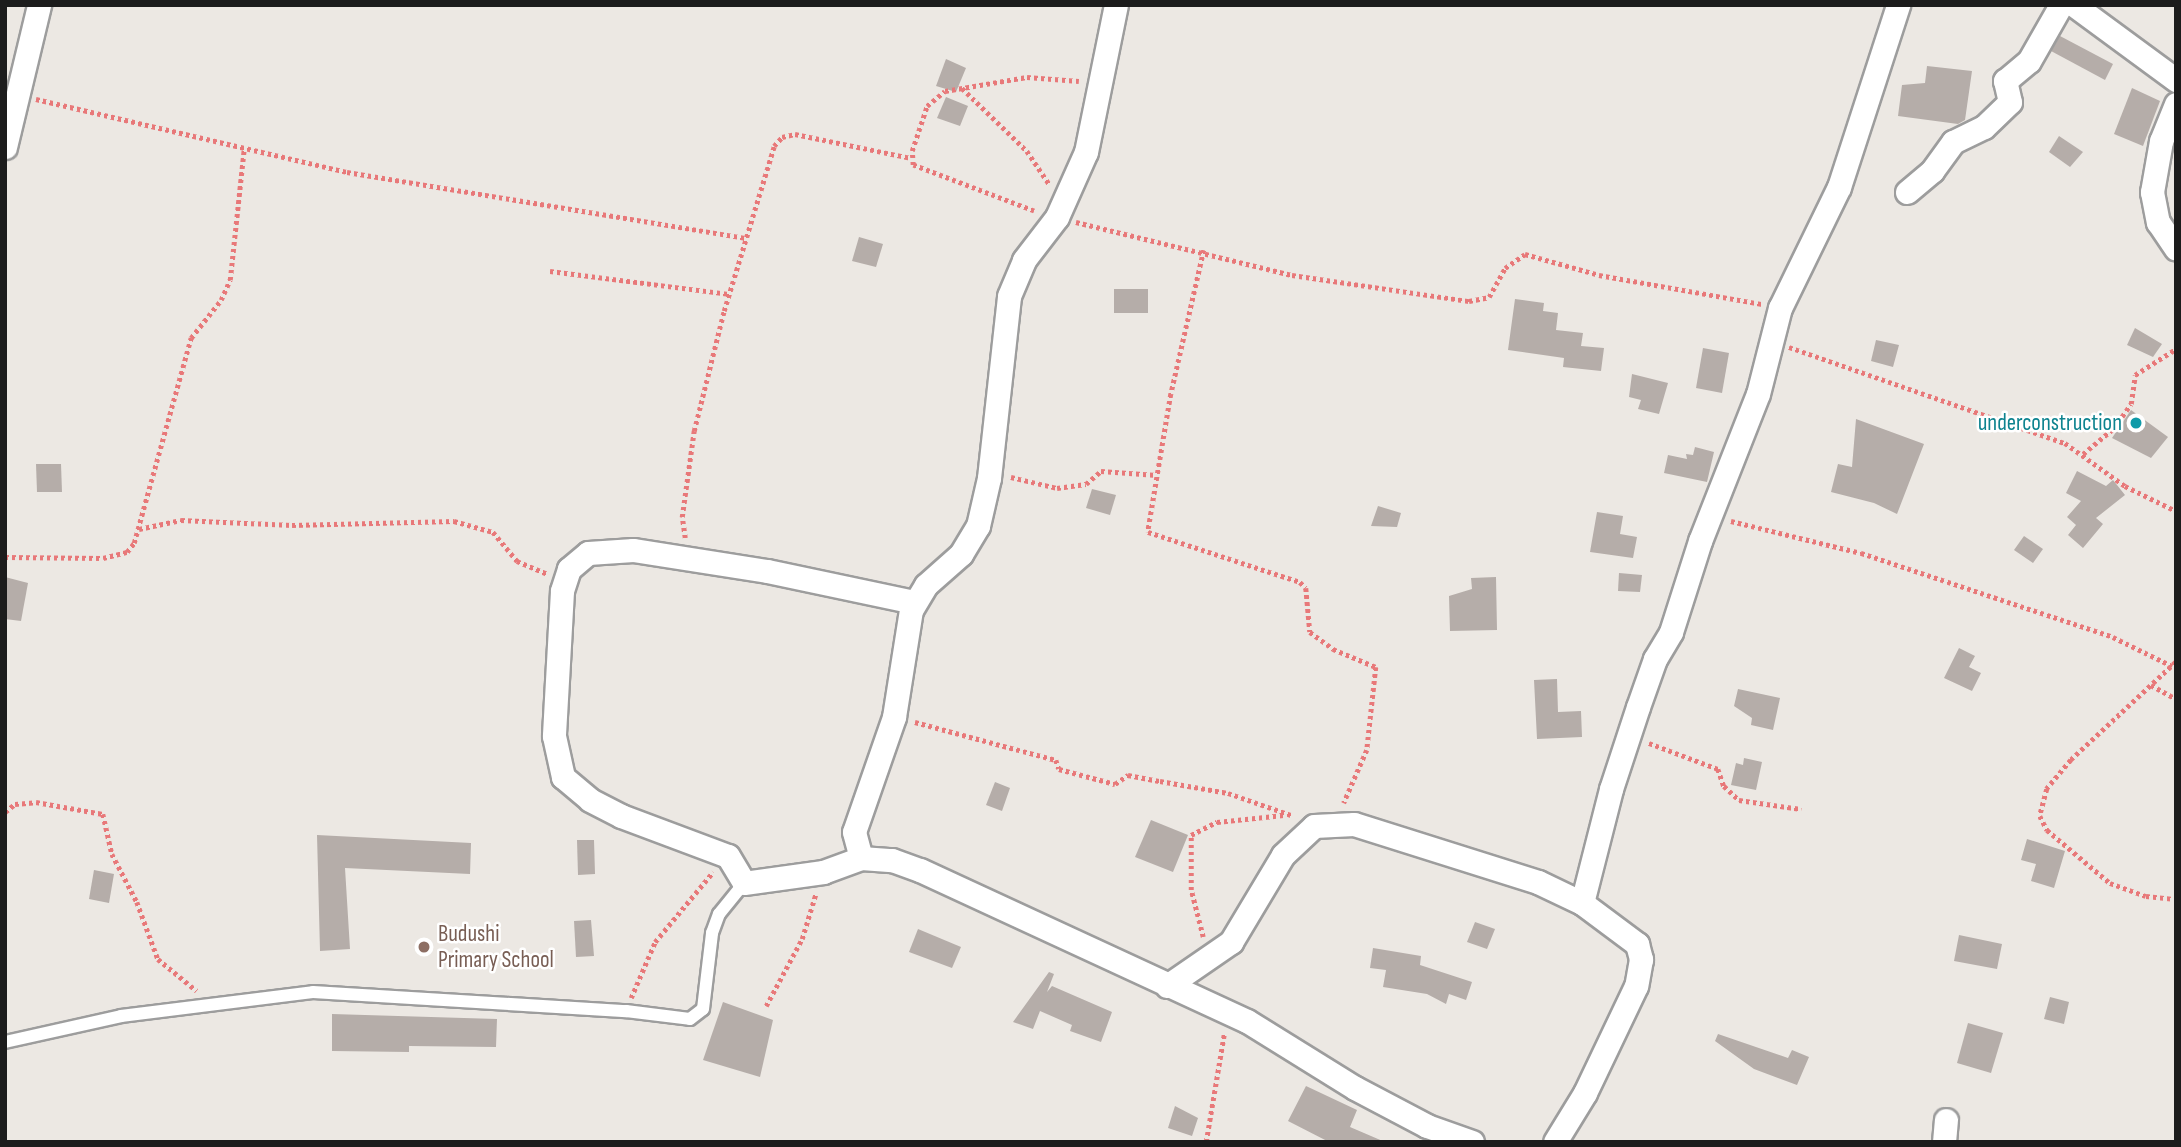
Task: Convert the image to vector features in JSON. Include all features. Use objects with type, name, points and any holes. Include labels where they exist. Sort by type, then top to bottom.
[{"type":"street","points":[[5,147],[39,5]]},
{"type":"street","points":[[861,859],[854,832],[894,716],[914,602],[972,538],[990,470],[1009,296],[1024,260],[1060,212],[1094,130],[1116,5]]},
{"type":"street","points":[[1582,903],[1629,735],[1655,659],[1671,632],[1710,515],[1758,394],[1780,308],[1839,187],[1898,5]]},
{"type":"street","points":[[1907,192],[1932,171],[1953,142],[1984,127],[2010,102],[2005,81],[2029,61],[2061,5]]},
{"type":"street","points":[[2074,5],[2176,80]]},
{"type":"street","points":[[2176,104],[2161,141],[2152,192],[2158,222],[2176,249]]},
{"type":"street","points":[[914,602],[698,560],[604,550],[578,559],[564,580],[554,736],[562,777],[590,800],[621,816],[728,856],[744,883],[823,872],[861,859],[892,860],[950,882],[1167,986],[1228,1012],[1374,1098],[1472,1142]]},
{"type":"street","points":[[1167,986],[1210,959],[1240,930],[1283,855],[1304,832],[1330,823],[1354,824],[1538,882],[1582,903],[1637,944],[1642,958],[1636,986],[1585,1093],[1555,1142]]},
{"type":"lane","points":[[5,1042],[212,1002],[313,992],[626,1011],[686,1020],[697,1017],[703,1009],[712,933],[724,904],[744,883]]},
{"type":"path","points":[[911,158],[927,106],[935,95],[1040,76],[1103,84]]},
{"type":"path","points":[[962,88],[1033,159],[1060,212]]},
{"type":"path","points":[[18,95],[244,150],[438,188],[747,237]]},
{"type":"path","points":[[698,560],[685,540],[682,517],[694,430],[729,294],[774,146],[782,137],[796,134],[911,158],[919,170],[1060,212],[1292,275],[1469,301],[1489,297],[1505,268],[1525,254],[1599,275],[1780,308]]},
{"type":"path","points":[[5,557],[120,556],[127,552],[139,529],[191,338],[221,300],[230,280],[244,150]]},
{"type":"path","points":[[894,716],[1056,760],[1059,769],[1115,784],[1128,775],[1160,780],[1228,793],[1291,815],[1330,823],[1367,750],[1376,667],[1333,649],[1310,632],[1306,588],[1300,582],[1148,532],[1157,475],[1204,250]]},
{"type":"path","points":[[550,271],[729,294]]},
{"type":"path","points":[[1770,341],[2011,422],[2083,454],[2125,486],[2176,511]]},
{"type":"path","points":[[2083,454],[2114,428],[2132,404],[2135,376],[2176,349]]},
{"type":"path","points":[[990,470],[1033,485],[1057,488],[1086,484],[1101,471],[1157,475]]},
{"type":"path","points":[[1710,515],[1861,553],[2100,633],[2174,664],[2071,760],[2047,789],[2039,816],[2047,830],[2110,883],[2146,896],[2176,899]]},
{"type":"path","points":[[139,529],[181,520],[292,525],[454,521],[493,532],[521,564],[564,580]]},
{"type":"path","points":[[2151,685],[2176,699]]},
{"type":"path","points":[[1629,735],[1718,769],[1724,786],[1739,800],[1801,809]]},
{"type":"path","points":[[5,812],[15,804],[36,802],[103,814],[112,854],[137,902],[158,959],[212,1002]]},
{"type":"path","points":[[1210,959],[1191,890],[1191,835],[1217,822],[1291,815]]},
{"type":"path","points":[[626,1011],[655,942],[728,856]]},
{"type":"path","points":[[766,1006],[802,939],[823,872]]},
{"type":"path","points":[[1206,1142],[1228,1012]]},
{"type":"building","points":[[2060,36],[2113,64],[2105,80],[2051,51]]},
{"type":"building","points":[[946,59],[966,68],[956,92],[936,86]]},
{"type":"building","points":[[1927,66],[1972,71],[1965,120],[1958,124],[1898,116],[1902,85],[1925,83]]},
{"type":"building","points":[[2132,88],[2160,101],[2143,146],[2114,134]]},
{"type":"building","points":[[946,97],[968,106],[960,126],[937,118]]},
{"type":"building","points":[[2059,136],[2083,152],[2070,167],[2049,152]]},
{"type":"building","points":[[859,237],[883,244],[876,267],[852,261]]},
{"type":"building","points":[[1114,289],[1148,289],[1148,313],[1114,313]]},
{"type":"building","points":[[1515,299],[1544,303],[1543,311],[1558,313],[1556,330],[1583,333],[1581,346],[1604,348],[1601,371],[1563,367],[1564,358],[1508,350]]},
{"type":"building","points":[[2135,328],[2162,344],[2153,357],[2127,345]]},
{"type":"building","points":[[1876,340],[1899,345],[1893,367],[1871,361]]},
{"type":"building","points":[[1703,348],[1729,353],[1722,393],[1696,388]]},
{"type":"building","points":[[1632,374],[1668,383],[1659,414],[1638,409],[1641,400],[1629,397]]},
{"type":"building","name":"underconstruction","points":[[2131,410],[2168,437],[2151,458],[2112,438]]},
{"type":"building","points":[[1856,419],[1924,444],[1897,514],[1874,503],[1831,492],[1838,464],[1852,467]]},
{"type":"building","points":[[1695,447],[1714,452],[1707,482],[1664,473],[1668,455],[1687,459],[1686,454],[1693,455]]},
{"type":"building","points":[[36,464],[61,464],[62,492],[37,492]]},
{"type":"building","points":[[2077,471],[2106,486],[2113,480],[2125,495],[2096,518],[2103,524],[2083,548],[2068,535],[2076,525],[2067,517],[2081,501],[2066,493]]},
{"type":"building","points":[[1092,489],[1116,495],[1110,515],[1086,508]]},
{"type":"building","points":[[1378,506],[1401,513],[1397,527],[1371,526]]},
{"type":"building","points":[[1597,512],[1623,516],[1620,534],[1637,537],[1633,558],[1590,552]]},
{"type":"building","points":[[2024,536],[2043,549],[2033,563],[2014,550]]},
{"type":"building","points":[[1619,573],[1642,575],[1640,592],[1618,591]]},
{"type":"building","points":[[5,577],[28,583],[21,621],[5,619]]},
{"type":"building","points":[[1496,577],[1497,630],[1450,631],[1449,596],[1472,589],[1471,578]]},
{"type":"building","points":[[1959,648],[1975,656],[1969,667],[1981,673],[1972,691],[1944,678]]},
{"type":"building","points":[[1557,679],[1558,712],[1581,711],[1582,737],[1537,739],[1534,680]]},
{"type":"building","points":[[1738,689],[1780,698],[1773,730],[1751,725],[1752,718],[1734,706]]},
{"type":"building","points":[[1744,758],[1762,762],[1756,790],[1731,785],[1736,763],[1743,765]]},
{"type":"building","points":[[995,782],[1010,788],[1002,811],[986,805]]},
{"type":"building","points":[[1151,820],[1188,835],[1173,872],[1135,857]]},
{"type":"building","points":[[317,835],[471,843],[470,874],[345,868],[350,949],[320,951]]},
{"type":"building","points":[[2027,839],[2065,851],[2054,888],[2031,881],[2036,864],[2021,860]]},
{"type":"building","points":[[577,840],[594,840],[595,874],[578,875]]},
{"type":"building","points":[[94,870],[114,874],[109,903],[89,899]]},
{"type":"building","points":[[591,920],[594,956],[576,957],[574,921]]},
{"type":"building","points":[[1475,922],[1495,929],[1487,949],[1467,942]]},
{"type":"building","points":[[918,929],[961,947],[952,968],[909,952]]},
{"type":"building","points":[[1959,935],[2002,944],[1997,969],[1954,961]]},
{"type":"building","points":[[1373,948],[1421,956],[1420,965],[1472,982],[1466,1000],[1449,994],[1446,1004],[1427,994],[1383,987],[1386,970],[1370,968]]},
{"type":"building","points":[[1049,972],[1054,974],[1047,992],[1052,986],[1112,1012],[1101,1042],[1070,1031],[1072,1025],[1040,1011],[1033,1029],[1013,1022]]},
{"type":"building","points":[[2050,997],[2069,1002],[2064,1024],[2044,1019]]},
{"type":"building","points":[[723,1002],[773,1020],[760,1077],[703,1060]]},
{"type":"building","points":[[332,1014],[497,1019],[496,1047],[409,1046],[409,1052],[332,1051]]},
{"type":"building","points":[[1968,1023],[2003,1033],[1991,1073],[1957,1063]]},
{"type":"building","points":[[1718,1034],[1788,1058],[1792,1050],[1809,1057],[1797,1085],[1754,1069],[1715,1041]]},
{"type":"building","points":[[1306,1086],[1357,1110],[1350,1127],[1385,1142],[1329,1142],[1288,1121]]},
{"type":"building","points":[[1175,1106],[1198,1118],[1192,1136],[1168,1128]]},
{"type":"place","name":"underconstruction","points":[[2136,423]]},
{"type":"place","name":"Budushi Primary School","points":[[424,947]]}]
